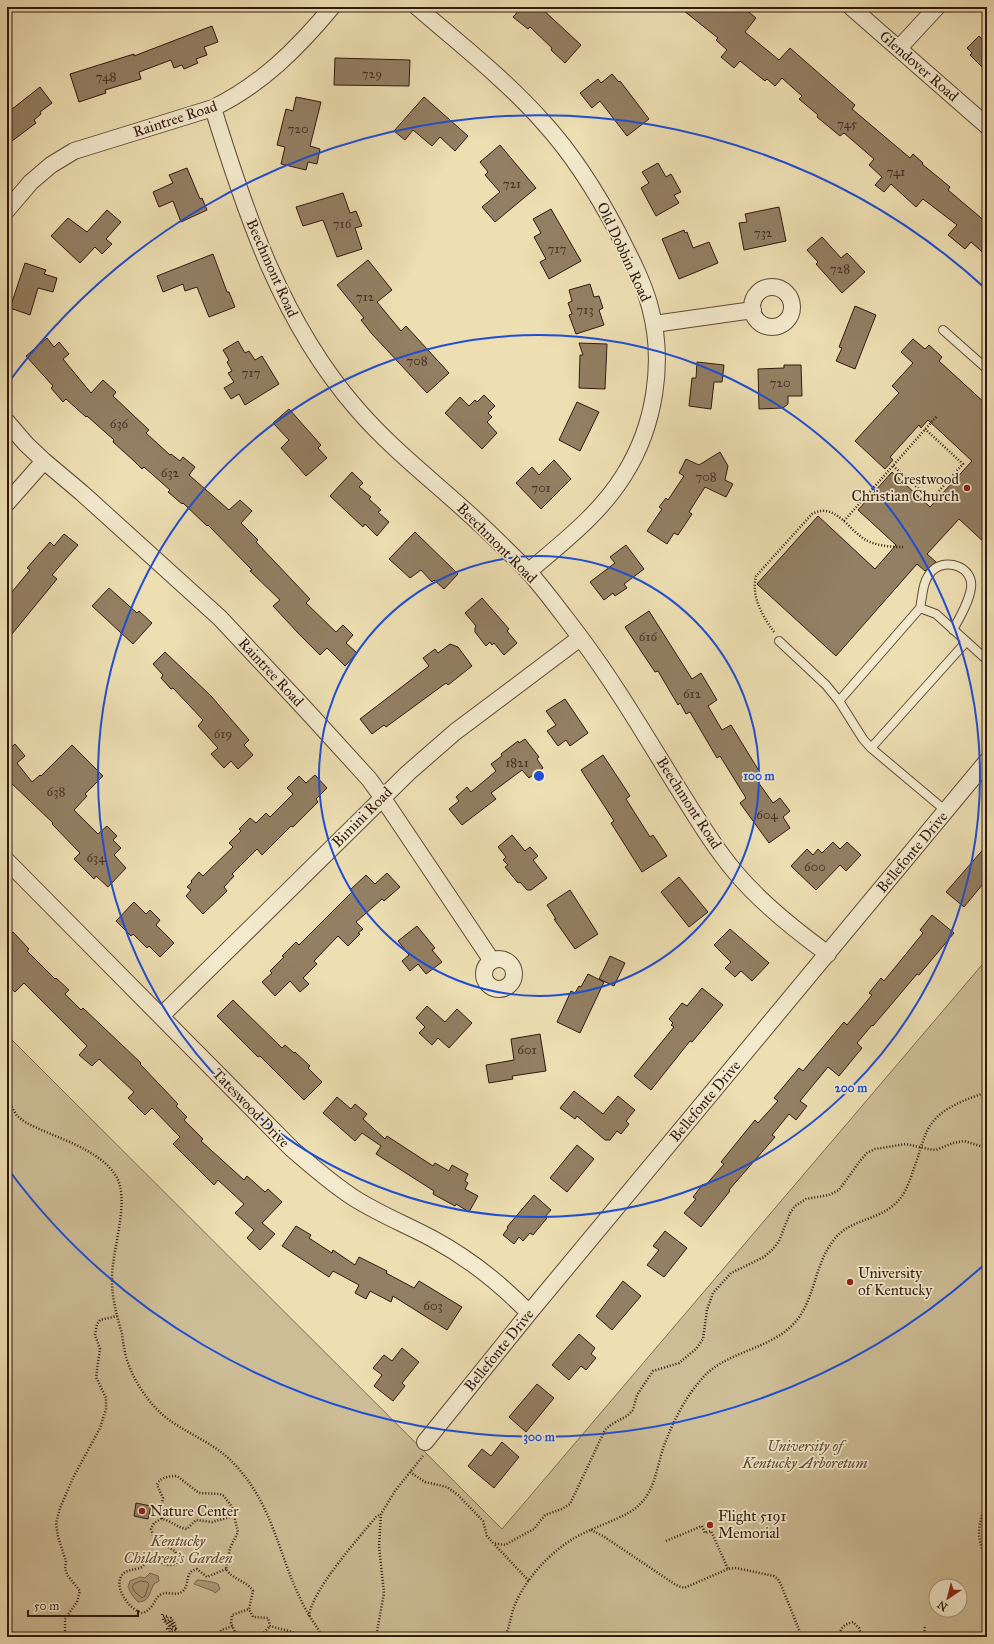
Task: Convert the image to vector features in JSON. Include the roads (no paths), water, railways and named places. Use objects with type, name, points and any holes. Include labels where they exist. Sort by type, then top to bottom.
[{"type":"street","name":"Old Dobbin Road","points":[[417,7],[528,106],[572,156],[602,203],[633,264],[650,306],[654,324],[657,375],[652,406],[645,430],[634,458],[624,476],[599,508],[528,572]]},
{"type":"street","name":"Glendover Road","points":[[851,7],[987,126]]},
{"type":"street","points":[[899,48],[937,7]]},
{"type":"street","name":"Raintree Road","points":[[7,210],[31,182],[51,165],[74,151],[213,108],[244,91],[284,59],[326,9]]},
{"type":"street","name":"Beechmont Road","points":[[213,108],[254,228],[270,269],[290,312],[306,341],[337,385],[358,411],[392,445],[482,526],[528,572],[580,638],[616,689],[708,836],[736,874],[777,914],[828,954]]},
{"type":"street","points":[[654,324],[753,310]]},
{"type":"street","name":"Raintree Road","points":[[7,422],[44,461],[88,498],[220,618],[308,711],[369,780],[382,797],[492,961]]},
{"type":"street","points":[[7,503],[44,461]]},
{"type":"street","name":"Bimini Road","points":[[161,1016],[382,797],[432,751],[580,638]]},
{"type":"street","name":"Bellefonte Drive","points":[[425,1442],[529,1313],[987,761]]},
{"type":"street","name":"Tateswood Drive","points":[[7,861],[292,1149],[333,1184],[361,1202],[454,1251],[514,1298],[529,1313]]},
{"type":"lane","points":[[943,330],[987,369]]},
{"type":"lane","points":[[838,701],[920,608],[922,589],[925,581],[933,570],[940,565],[946,564],[959,566],[968,573],[972,586],[969,598],[953,630]]},
{"type":"lane","points":[[920,608],[936,614],[987,660]]},
{"type":"lane","points":[[779,641],[826,685],[863,739],[871,748],[946,811]]},
{"type":"lane","points":[[871,748],[966,642]]},
{"type":"water","points":[[150,1573],[158,1576],[159,1581],[154,1584],[149,1596],[145,1600],[138,1602],[128,1587],[130,1581],[140,1577],[145,1578]]},
{"type":"water","points":[[197,1580],[216,1583],[220,1589],[215,1593],[194,1584]]},
{"type":"place","name":"Crestwood Christian Church","points":[[967,488]]},
{"type":"place","name":"University of Kentucky","points":[[850,1282]]},
{"type":"place","name":"Nature Center","points":[[142,1511]]},
{"type":"place","name":"Flight 5191 Memorial","points":[[710,1525]]},
{"type":"park label","name":"University of Kentucky Arboretum","points":[[805,1454]]},
{"type":"park label","name":"Kentucky Children’s Garden","points":[[178,1550]]}]
